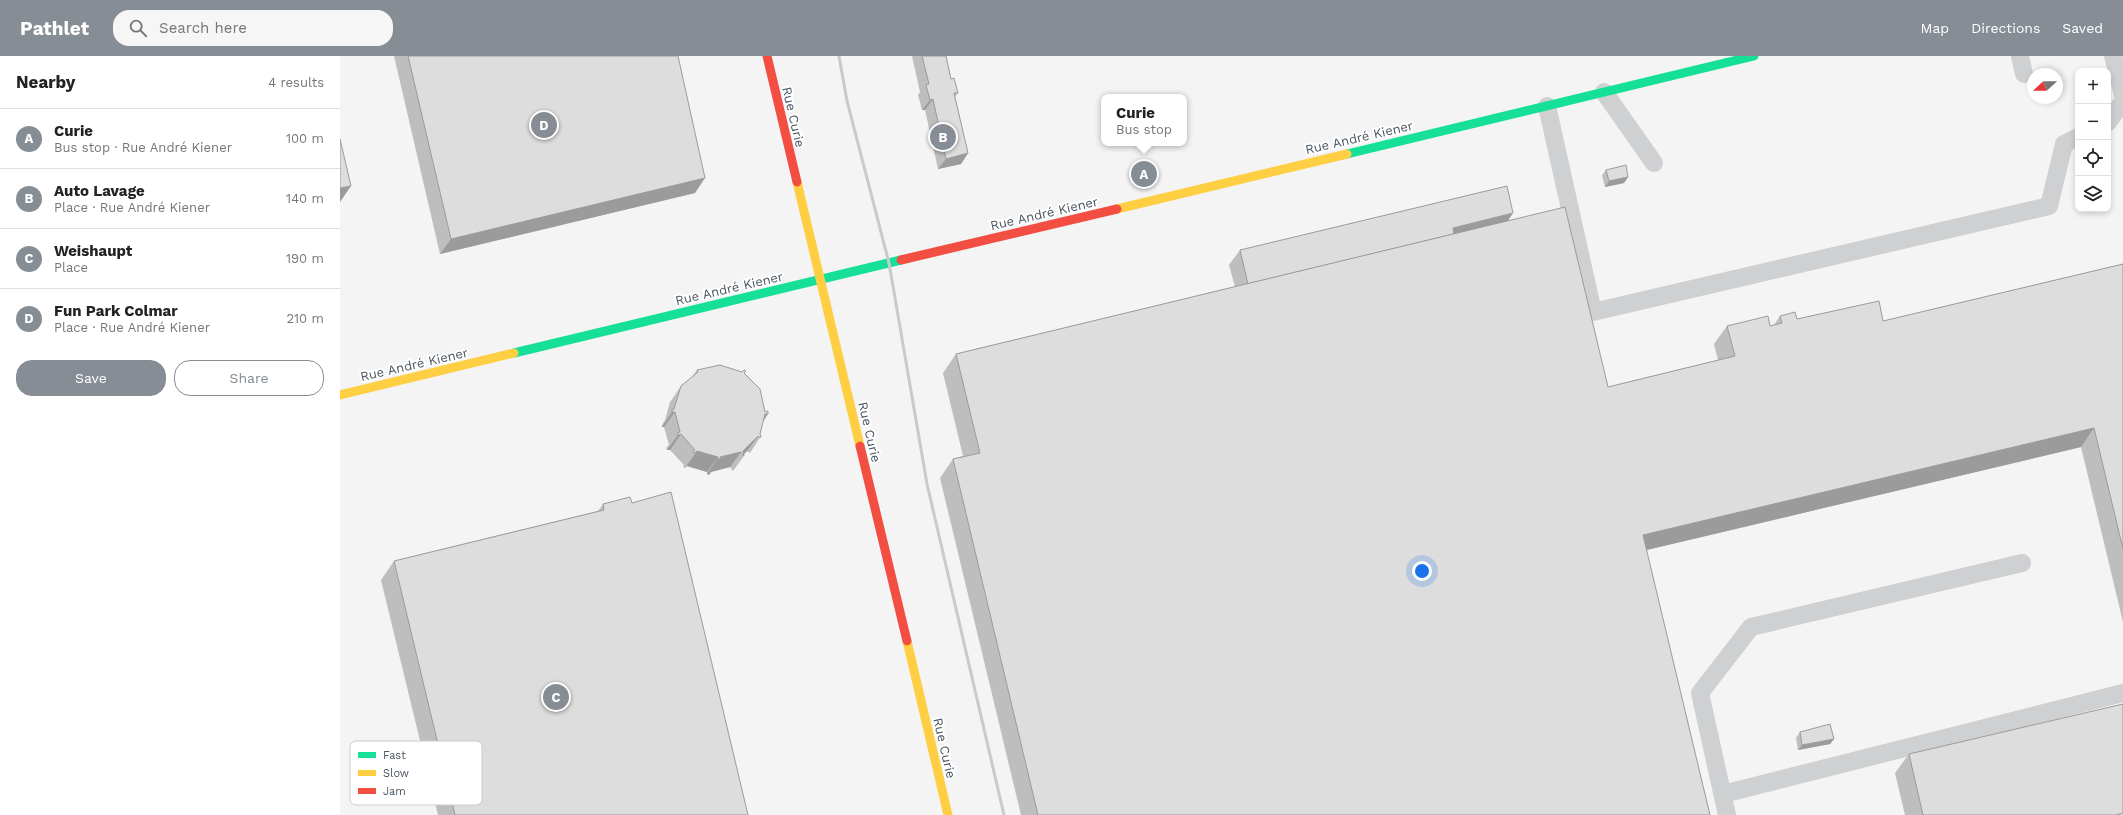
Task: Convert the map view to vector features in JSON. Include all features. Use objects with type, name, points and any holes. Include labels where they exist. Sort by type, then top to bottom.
[{"type":"street","name":"Rue Curie","points":[[766,56],[948,815]]},
{"type":"street","name":"Rue André Kiener","points":[[340,395],[1754,56]]},
{"type":"lane","points":[[2020,56],[2024,74]]},
{"type":"lane","points":[[2113,56],[2123,95]]},
{"type":"lane","points":[[1604,92],[1654,163]]},
{"type":"lane","points":[[2111,118],[2123,102]]},
{"type":"lane","points":[[1547,106],[1593,312],[2049,206],[2064,144],[2075,138]]},
{"type":"lane","points":[[1727,815],[1700,693],[1751,627],[2022,563]]},
{"type":"lane","points":[[1722,794],[2123,693]]},
{"type":"building","points":[[408,56],[678,56],[705,178],[451,239]]},
{"type":"building","points":[[922,56],[946,56],[951,79],[954,78],[958,93],[954,93],[968,153],[946,159],[933,99],[930,100],[926,85],[929,84]]},
{"type":"building","points":[[340,139],[351,186],[340,188]]},
{"type":"building","points":[[1626,165],[1628,177],[1609,181],[1606,170]]},
{"type":"building","points":[[1507,186],[1513,213],[1453,228],[1454,234],[1248,284],[1240,250]]},
{"type":"building","points":[[1565,207],[1608,387],[1735,356],[1727,326],[1768,316],[1770,326],[1782,323],[1780,316],[1795,312],[1797,319],[1879,301],[1883,321],[2123,264],[2123,549],[2094,428],[1643,535],[1710,815],[1038,815],[953,459],[980,453],[956,354]]},
{"type":"building","points":[[720,365],[742,372],[744,370],[746,371],[744,373],[760,389],[765,412],[768,411],[768,414],[765,414],[760,438],[758,436],[743,451],[744,456],[741,452],[717,459],[718,457],[697,451],[696,453],[693,452],[695,450],[681,434],[678,435],[677,433],[680,432],[675,412],[672,412],[672,410],[674,409],[681,386],[698,372],[697,370]]},
{"type":"building","points":[[671,492],[748,815],[455,815],[453,805],[482,805],[482,741],[437,741],[394,561],[604,510],[603,504],[630,497],[632,503]]},
{"type":"building","points":[[2123,704],[2123,813],[2116,815],[1923,815],[1909,754]]},
{"type":"building","points":[[1830,724],[1834,739],[1802,745],[1800,732]]},
{"type":"railway","points":[[839,56],[847,101],[889,263],[927,484],[1004,815]]},
{"type":"traffic: fast","points":[[1347,154],[1754,56]]},
{"type":"traffic: fast","points":[[514,353],[901,260]]},
{"type":"traffic: slow","points":[[1117,209],[1347,154]]},
{"type":"traffic: slow","points":[[797,182],[860,446]]},
{"type":"traffic: slow","points":[[340,395],[514,353]]},
{"type":"traffic: slow","points":[[907,641],[948,815]]},
{"type":"traffic: jam","points":[[767,56],[797,182]]},
{"type":"traffic: jam","points":[[901,260],[1117,209]]},
{"type":"traffic: jam","points":[[860,446],[907,641]]},
{"type":"place","name":"Fun Park Colmar","points":[[544,125]]},
{"type":"place","name":"Auto Lavage","points":[[943,137]]},
{"type":"place","name":"Curie","points":[[1144,174]]},
{"type":"place","name":"Weishaupt","points":[[556,697]]}]
